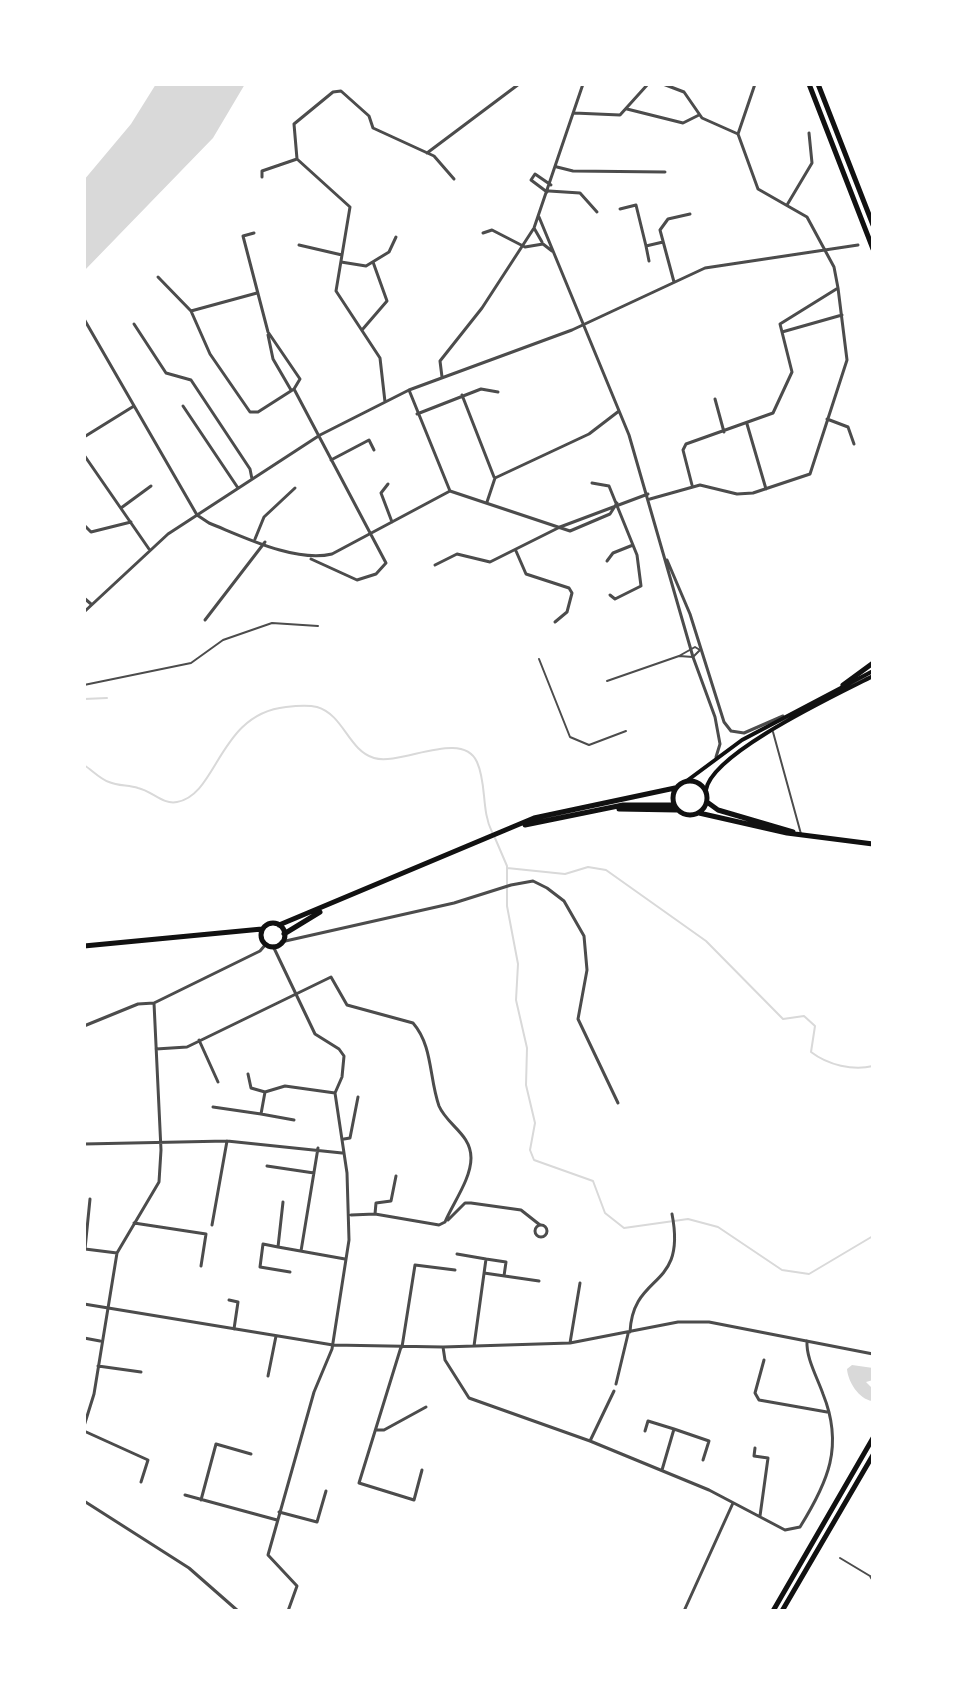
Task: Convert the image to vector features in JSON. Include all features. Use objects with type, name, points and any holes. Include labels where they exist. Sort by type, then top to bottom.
[{"type":"main road","points":[[809,84],[873,249]]},
{"type":"main road","points":[[818,84],[873,225]]},
{"type":"main road","points":[[843,685],[873,663]]},
{"type":"main road","points":[[263,938],[272,923],[279,925],[505,830],[566,809],[675,788],[716,757],[783,716],[873,673]]},
{"type":"main road","points":[[699,813],[707,802],[706,790],[714,770],[772,731],[873,673]]},
{"type":"main road","points":[[688,780],[698,782],[706,790]]},
{"type":"main road","points":[[675,788],[676,808]]},
{"type":"main road","points":[[707,802],[718,810],[799,834]]},
{"type":"main road","points":[[505,830],[606,808],[676,808],[689,815],[699,813],[799,834],[873,844]]},
{"type":"main road","points":[[84,946],[252,930],[273,946],[345,898]]},
{"type":"main road","points":[[279,925],[283,938]]},
{"type":"main road","points":[[773,1611],[873,1438]]},
{"type":"main road","points":[[782,1611],[873,1455]]},
{"type":"street","points":[[341,91],[342,84]]},
{"type":"street","points":[[427,153],[519,84]]},
{"type":"street","points":[[442,377],[440,361],[525,247],[551,185],[583,84]]},
{"type":"street","points":[[574,113],[609,116],[627,109],[648,84]]},
{"type":"street","points":[[663,84],[684,92],[699,115],[738,134]]},
{"type":"street","points":[[435,565],[457,554],[483,562],[516,551],[560,527],[617,503],[692,486],[737,494],[766,489],[810,474],[847,360],[842,315],[838,288],[826,249],[807,217],[758,189],[738,134],[755,84]]},
{"type":"street","points":[[385,402],[380,358],[337,298],[350,207],[297,159],[296,119],[333,92],[341,91],[369,116],[373,128],[427,153],[454,179]]},
{"type":"street","points":[[627,109],[683,123],[699,115]]},
{"type":"street","points":[[787,205],[812,163],[809,133]]},
{"type":"street","points":[[262,177],[262,171],[297,159]]},
{"type":"street","points":[[557,167],[573,171],[665,172]]},
{"type":"street","points":[[551,185],[535,174],[531,180],[548,192],[580,193],[597,212]]},
{"type":"street","points":[[620,209],[636,205],[649,261]]},
{"type":"street","points":[[674,282],[663,242],[663,222],[690,214]]},
{"type":"street","points":[[539,217],[619,411],[649,497],[693,657],[718,728],[720,744],[716,757]]},
{"type":"street","points":[[534,228],[543,244],[552,251]]},
{"type":"street","points":[[483,233],[492,230],[525,247],[543,244]]},
{"type":"street","points":[[84,319],[197,515],[209,523],[307,557],[357,580],[376,574],[386,563],[320,435],[273,359],[243,236],[254,233]]},
{"type":"street","points":[[341,262],[366,266],[389,252],[396,237]]},
{"type":"street","points":[[646,246],[663,242]]},
{"type":"street","points":[[299,245],[343,255]]},
{"type":"street","points":[[84,612],[149,549],[197,515],[320,435],[409,390],[583,326],[705,268],[858,245]]},
{"type":"street","points":[[362,330],[387,301],[373,262]]},
{"type":"street","points":[[158,277],[191,311],[210,354],[250,412],[258,412],[292,389],[300,379],[268,332]]},
{"type":"street","points":[[692,486],[683,450],[686,444],[773,413],[792,372],[780,324],[785,318],[838,288]]},
{"type":"street","points":[[191,311],[257,293]]},
{"type":"street","points":[[782,332],[842,315]]},
{"type":"street","points":[[134,324],[166,373],[191,380],[250,469],[252,479]]},
{"type":"street","points":[[417,414],[481,389],[498,392]]},
{"type":"street","points":[[409,390],[450,491]]},
{"type":"street","points":[[462,395],[495,478],[486,503]]},
{"type":"street","points":[[715,399],[724,432]]},
{"type":"street","points":[[84,428],[85,436],[134,406]]},
{"type":"street","points":[[183,406],[238,488]]},
{"type":"street","points":[[495,478],[589,434],[619,411]]},
{"type":"street","points":[[827,419],[848,427],[854,444]]},
{"type":"street","points":[[747,424],[766,489]]},
{"type":"street","points":[[331,460],[369,440],[374,450]]},
{"type":"street","points":[[84,455],[149,549]]},
{"type":"street","points":[[592,483],[609,486],[633,545],[641,586],[615,599],[610,595]]},
{"type":"street","points":[[388,484],[381,493],[392,522]]},
{"type":"street","points":[[121,508],[151,486]]},
{"type":"street","points":[[255,539],[264,517],[295,488]]},
{"type":"street","points":[[307,557],[332,554],[450,491],[570,531],[610,514],[617,503]]},
{"type":"street","points":[[84,525],[91,532],[99,532],[131,522]]},
{"type":"street","points":[[205,620],[265,542]]},
{"type":"street","points":[[607,561],[613,553],[633,545]]},
{"type":"street","points":[[516,551],[526,574],[569,588],[572,593],[567,612],[555,622]]},
{"type":"street","points":[[666,556],[724,722],[731,731],[744,733],[783,716]]},
{"type":"street","points":[[84,598],[91,604]]},
{"type":"street","points":[[84,685],[191,663],[223,640],[272,623],[318,626]]},
{"type":"street","points":[[607,681],[679,656],[691,648],[700,650]]},
{"type":"street","points":[[679,656],[693,657],[700,650]]},
{"type":"street","points":[[539,659],[570,737],[589,745],[626,731]]},
{"type":"street","points":[[772,731],[799,834]]},
{"type":"street","points":[[283,938],[293,939],[454,903],[533,881],[564,901],[578,922],[587,954],[578,1019],[618,1103]]},
{"type":"street","points":[[84,1026],[138,1004],[154,1003],[260,951],[263,938]]},
{"type":"street","points":[[273,946],[315,1034],[339,1049],[344,1056],[342,1077],[335,1093],[351,1215],[333,1345],[314,1392],[268,1555],[297,1586],[288,1611]]},
{"type":"street","points":[[156,1049],[187,1047],[331,977],[347,1005],[403,1018],[421,1033],[440,1109],[460,1130],[470,1149],[471,1161],[466,1177],[445,1222]]},
{"type":"street","points":[[84,1426],[92,1406],[117,1253],[159,1182],[161,1143],[154,1003]]},
{"type":"street","points":[[199,1040],[218,1082]]},
{"type":"street","points":[[248,1074],[251,1088],[265,1092],[285,1086],[335,1093]]},
{"type":"street","points":[[261,1114],[265,1092]]},
{"type":"street","points":[[342,1139],[350,1138],[358,1097]]},
{"type":"street","points":[[213,1107],[294,1120]]},
{"type":"street","points":[[212,1225],[227,1141]]},
{"type":"street","points":[[84,1144],[227,1141],[318,1148],[342,1153]]},
{"type":"street","points":[[301,1252],[318,1148]]},
{"type":"street","points":[[267,1166],[314,1173]]},
{"type":"street","points":[[375,1214],[376,1203],[391,1201],[396,1176]]},
{"type":"street","points":[[90,1199],[85,1249],[117,1253]]},
{"type":"street","points":[[278,1247],[283,1202]]},
{"type":"street","points":[[351,1215],[375,1214],[439,1225],[465,1203],[521,1210],[540,1225]]},
{"type":"street","points":[[616,1384],[643,1290],[670,1268],[677,1244],[672,1214]]},
{"type":"street","points":[[134,1223],[206,1234],[201,1266]]},
{"type":"street","points":[[290,1272],[260,1267],[263,1244],[346,1259]]},
{"type":"street","points":[[457,1254],[506,1262],[504,1276]]},
{"type":"street","points":[[474,1346],[486,1259]]},
{"type":"street","points":[[422,1470],[414,1500],[359,1483],[402,1347],[415,1265],[455,1270]]},
{"type":"street","points":[[484,1273],[539,1281]]},
{"type":"street","points":[[570,1343],[580,1283]]},
{"type":"street","points":[[229,1300],[238,1302],[234,1329]]},
{"type":"street","points":[[84,1304],[333,1345],[443,1347],[570,1343],[678,1322],[709,1322],[873,1354]]},
{"type":"street","points":[[268,1376],[276,1336]]},
{"type":"street","points":[[84,1338],[101,1341]]},
{"type":"street","points":[[443,1347],[451,1371],[469,1398],[662,1470],[785,1530],[800,1527],[823,1490],[834,1434],[807,1341]]},
{"type":"street","points":[[764,1360],[755,1393],[759,1400],[829,1412]]},
{"type":"street","points":[[98,1366],[141,1372]]},
{"type":"street","points":[[590,1441],[614,1391]]},
{"type":"street","points":[[376,1430],[384,1430],[426,1407]]},
{"type":"street","points":[[645,1431],[648,1421],[709,1441],[703,1460]]},
{"type":"street","points":[[662,1470],[674,1429]]},
{"type":"street","points":[[84,1431],[148,1460],[141,1482]]},
{"type":"street","points":[[201,1500],[216,1444],[251,1454]]},
{"type":"street","points":[[755,1448],[754,1456],[768,1458],[760,1517]]},
{"type":"street","points":[[279,1512],[317,1522],[326,1491]]},
{"type":"street","points":[[185,1495],[277,1520]]},
{"type":"street","points":[[84,1501],[189,1568],[238,1611]]},
{"type":"street","points":[[684,1611],[733,1503]]},
{"type":"street","points":[[840,1558],[872,1579]]},
{"type":"shaded area","points":[[156,84],[245,84],[213,138],[84,271],[84,180],[131,124]]},
{"type":"shaded area","points":[[852,1365],[873,1368],[873,1380],[866,1382],[873,1389],[872,1401],[863,1397],[852,1384],[847,1369]]},
{"type":"waterway","points":[[84,699],[107,698]]},
{"type":"waterway","points":[[84,765],[109,782],[138,788],[167,802],[177,802],[191,796],[202,785],[232,738],[246,724],[263,713],[286,707],[313,706],[334,717],[358,748],[374,758],[386,759],[445,748],[469,753],[480,770],[486,815],[492,832]]},
{"type":"waterway","points":[[495,838],[507,866],[507,906],[518,964],[516,1000],[527,1048],[526,1085],[535,1123],[530,1150],[534,1160],[593,1181],[605,1213],[624,1228],[688,1219],[718,1227],[782,1270],[809,1274],[873,1236]]},
{"type":"waterway","points":[[507,868],[565,874],[588,867],[606,870],[706,941],[783,1019],[804,1016],[815,1026],[811,1052],[841,1066],[873,1066]]}]
